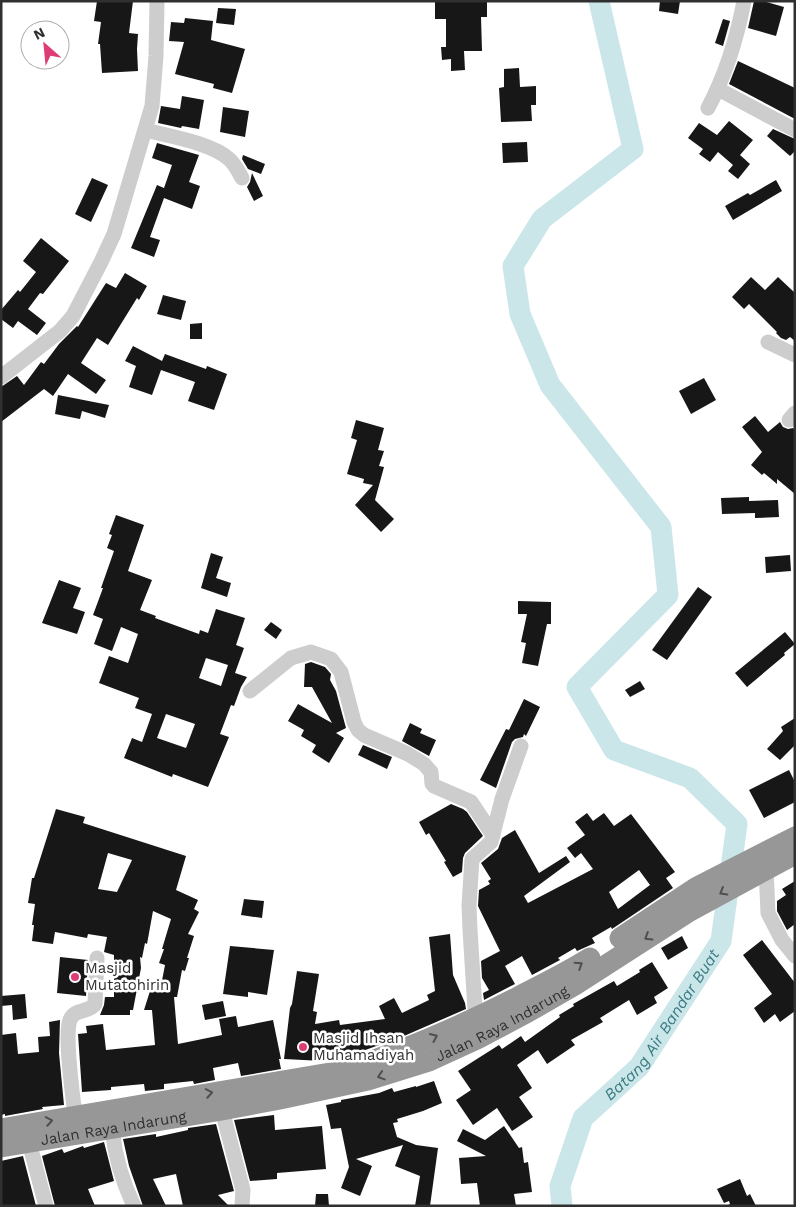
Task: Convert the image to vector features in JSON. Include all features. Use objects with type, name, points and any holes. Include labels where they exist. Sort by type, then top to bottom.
[{"type":"highway","name":"Jalan Raya Indarung","points":[[1,1129],[342,1071],[428,1040],[476,1029],[575,985],[760,866],[795,837]]},
{"type":"highway","name":"Jalan Raya Indarung","points":[[1,1147],[222,1110],[368,1080],[429,1060],[570,971],[697,887],[795,854]]},
{"type":"street","points":[[1,377],[60,331],[73,316],[102,262],[114,234],[153,98],[158,1]]},
{"type":"street","points":[[708,108],[718,89],[737,35],[744,1]]},
{"type":"street","points":[[718,89],[795,130]]},
{"type":"street","points":[[145,130],[216,150],[236,166],[242,178]]},
{"type":"street","points":[[768,342],[795,355]]},
{"type":"street","points":[[250,692],[291,658],[311,652],[331,659],[341,672],[354,722],[358,730],[364,735],[408,754],[424,764],[431,772],[432,784],[471,802],[493,836]]},
{"type":"street","points":[[476,1029],[469,914],[472,859],[487,847],[493,836],[502,799],[521,746]]},
{"type":"street","points":[[760,866],[768,912],[782,940],[795,956]]},
{"type":"street","points":[[75,1116],[69,1037],[70,1020],[78,1012],[90,1009],[95,1004],[97,958]]},
{"type":"street","points":[[222,1110],[243,1190],[242,1206]]},
{"type":"street","points":[[112,1129],[115,1154],[124,1185],[134,1206]]},
{"type":"street","points":[[29,1142],[46,1206]]},
{"type":"building","points":[[97,1],[133,1],[129,33],[138,34],[138,71],[102,73],[100,44],[98,44],[101,22],[94,21]]},
{"type":"building","points":[[487,1],[487,17],[481,17],[482,51],[464,51],[465,70],[451,71],[451,59],[442,60],[441,47],[446,47],[446,19],[435,19],[435,2]]},
{"type":"building","points":[[660,1],[680,1],[678,14],[659,11]]},
{"type":"building","points":[[754,1],[763,1],[784,7],[776,36],[748,28]]},
{"type":"building","points":[[218,8],[236,9],[234,25],[216,23]]},
{"type":"building","points":[[185,18],[213,21],[211,40],[245,49],[232,93],[213,88],[214,84],[175,74],[184,42],[169,41],[171,22],[184,23]]},
{"type":"building","points":[[723,19],[730,21],[723,46],[715,43]]},
{"type":"building","points":[[738,61],[795,88],[795,119],[729,84]]},
{"type":"building","points":[[519,68],[520,87],[536,86],[536,105],[531,105],[532,121],[501,122],[499,88],[504,87],[504,69]]},
{"type":"building","points":[[182,96],[204,100],[199,129],[182,126],[181,128],[158,123],[161,106],[180,109]]},
{"type":"building","points":[[223,107],[249,111],[245,137],[220,132]]},
{"type":"building","points":[[729,121],[753,140],[740,155],[750,164],[738,179],[728,171],[733,165],[718,152],[710,162],[699,154],[703,149],[688,138],[699,123],[717,135]]},
{"type":"building","points":[[773,129],[795,139],[795,151],[790,156],[767,136]]},
{"type":"building","points":[[527,142],[528,162],[503,163],[502,143]]},
{"type":"building","points":[[157,143],[199,155],[189,182],[200,186],[192,209],[164,198],[150,237],[160,240],[154,257],[131,248],[157,185],[164,188],[172,165],[152,158]]},
{"type":"building","points":[[243,155],[265,164],[261,174],[248,169],[242,159]]},
{"type":"building","points":[[252,173],[263,196],[254,201],[247,187]]},
{"type":"building","points":[[92,178],[108,185],[91,222],[75,214]]},
{"type":"building","points":[[776,180],[782,191],[733,220],[725,206],[748,193],[750,195]]},
{"type":"building","points":[[41,238],[69,261],[43,294],[40,293],[28,309],[46,323],[37,335],[18,321],[13,328],[1,319],[1,310],[18,290],[20,292],[36,272],[23,261]]},
{"type":"building","points":[[125,273],[147,286],[139,300],[137,298],[108,345],[97,338],[81,363],[106,380],[96,394],[68,374],[53,396],[44,389],[1,422],[1,387],[17,376],[24,385],[41,362],[44,364],[59,344],[78,327],[106,283],[116,288]]},
{"type":"building","points":[[751,277],[765,290],[778,277],[795,293],[795,341],[790,337],[786,340],[781,338],[749,304],[744,309],[732,297]]},
{"type":"building","points":[[163,295],[186,301],[181,320],[157,314]]},
{"type":"building","points":[[202,323],[202,339],[190,339],[190,324]]},
{"type":"building","points":[[133,346],[162,361],[165,354],[206,369],[207,366],[227,374],[214,410],[188,401],[195,382],[161,370],[152,395],[129,387],[136,366],[125,361]]},
{"type":"building","points":[[704,378],[716,400],[691,414],[679,391]]},
{"type":"building","points":[[58,395],[109,405],[105,418],[82,411],[80,419],[55,414]]},
{"type":"building","points":[[755,416],[768,432],[780,422],[783,427],[795,430],[795,494],[777,479],[777,484],[764,473],[762,475],[751,465],[762,452],[742,427]]},
{"type":"building","points":[[356,420],[384,428],[378,450],[384,451],[379,466],[384,467],[375,500],[394,519],[381,532],[355,505],[373,485],[363,483],[364,479],[347,474],[357,440],[351,438]]},
{"type":"building","points":[[749,497],[749,501],[778,500],[779,517],[755,518],[755,513],[722,514],[721,498]]},
{"type":"building","points":[[116,515],[144,525],[128,571],[152,580],[140,610],[156,616],[155,618],[199,634],[200,630],[208,633],[216,609],[245,618],[236,645],[244,648],[235,673],[247,677],[234,706],[231,705],[220,734],[229,737],[208,787],[173,774],[172,777],[124,758],[132,738],[142,742],[152,714],[135,708],[139,698],[99,683],[109,656],[128,663],[138,634],[121,627],[112,651],[94,644],[103,619],[93,615],[114,551],[107,548],[112,535],[109,534]],"holes":[[[206,658],[228,665],[221,686],[199,678]],[[166,714],[195,724],[186,748],[157,738]]]},
{"type":"building","points":[[211,553],[223,557],[216,578],[231,583],[227,597],[201,588]]},
{"type":"building","points":[[790,555],[791,571],[766,573],[765,557]]},
{"type":"building","points":[[59,580],[81,588],[73,608],[85,612],[77,634],[42,623]]},
{"type":"building","points":[[698,587],[712,597],[667,660],[652,650]]},
{"type":"building","points":[[518,601],[551,602],[551,624],[547,624],[538,666],[522,663],[526,643],[521,642],[527,614],[518,614]]},
{"type":"building","points":[[271,622],[282,630],[276,639],[264,630]]},
{"type":"building","points":[[785,632],[795,644],[784,653],[785,655],[747,687],[735,673]]},
{"type":"building","points":[[311,662],[325,667],[331,674],[330,680],[336,691],[346,728],[336,733],[344,738],[329,763],[312,752],[316,745],[301,736],[304,730],[288,721],[298,704],[332,723],[312,687],[304,687],[305,664]]},
{"type":"building","points":[[640,681],[645,689],[630,697],[625,690]]},
{"type":"building","points":[[524,699],[540,707],[526,736],[524,734],[523,737],[512,742],[496,788],[480,780],[506,729],[509,730]]},
{"type":"building","points":[[795,718],[795,745],[780,760],[767,749],[783,731],[781,727]]},
{"type":"building","points":[[410,723],[422,729],[420,733],[436,740],[429,756],[402,741]]},
{"type":"building","points":[[363,745],[392,757],[387,769],[358,755]]},
{"type":"building","points":[[789,770],[795,782],[795,802],[764,818],[749,790]]},
{"type":"building","points":[[451,804],[467,812],[483,836],[465,853],[462,872],[453,877],[444,862],[446,861],[429,833],[426,835],[419,822]]},
{"type":"building","points":[[56,809],[85,817],[83,823],[186,856],[176,890],[198,900],[194,909],[199,912],[188,934],[194,936],[185,971],[182,970],[177,997],[174,997],[178,1044],[222,1035],[219,1019],[236,1016],[238,1027],[273,1020],[281,1059],[279,1059],[281,1069],[241,1076],[238,1063],[213,1068],[215,1080],[194,1084],[193,1081],[164,1084],[164,1089],[145,1091],[144,1084],[111,1087],[111,1090],[82,1092],[78,1034],[87,1033],[86,1026],[103,1024],[106,1050],[155,1045],[152,1010],[144,1010],[150,991],[160,991],[165,965],[159,963],[171,919],[153,911],[147,944],[145,943],[142,958],[140,957],[141,968],[133,1010],[130,1010],[130,1015],[100,1015],[105,997],[114,997],[114,955],[104,952],[107,937],[88,934],[87,938],[55,932],[53,944],[32,941],[35,904],[28,903],[32,878],[34,878]],"holes":[[[108,853],[132,860],[117,892],[98,889]]]},
{"type":"building","points":[[587,813],[593,821],[604,813],[614,826],[631,814],[675,872],[666,878],[673,888],[612,929],[611,927],[592,938],[595,943],[577,951],[575,948],[558,958],[560,960],[532,975],[522,956],[505,966],[515,984],[484,1000],[483,993],[489,990],[482,978],[481,961],[500,951],[478,906],[479,890],[490,884],[488,881],[491,879],[481,863],[498,849],[502,838],[515,830],[539,873],[566,856],[570,862],[524,896],[528,903],[593,869],[581,853],[575,858],[567,848],[585,835],[575,822]],"holes":[[[639,870],[650,885],[618,909],[609,892]]]},
{"type":"building","points":[[795,881],[795,924],[787,930],[777,911],[777,901],[786,895],[782,889]]},
{"type":"building","points":[[244,899],[264,901],[262,918],[241,915]]},
{"type":"building","points":[[450,934],[453,975],[466,1009],[404,1036],[357,1053],[323,1059],[323,1061],[284,1059],[297,971],[319,974],[313,1011],[317,1012],[315,1024],[339,1020],[340,1025],[385,1019],[379,1006],[394,998],[402,1013],[429,1000],[427,995],[435,991],[429,937]]},
{"type":"building","points":[[682,936],[688,948],[668,960],[661,948]]},
{"type":"building","points":[[762,940],[795,983],[795,1011],[780,1022],[775,1014],[764,1023],[754,1008],[772,994],[743,955]]},
{"type":"building","points":[[230,946],[274,950],[267,995],[248,992],[248,997],[223,994]]},
{"type":"building","name":"Masjid Mutatohirin","points":[[60,957],[88,960],[86,996],[57,993]]},
{"type":"building","points":[[652,962],[668,988],[654,997],[657,1003],[637,1015],[629,1000],[600,1018],[603,1022],[571,1040],[575,1045],[547,1064],[538,1050],[517,1065],[532,1088],[519,1097],[533,1117],[512,1131],[497,1108],[473,1125],[456,1100],[471,1090],[458,1071],[499,1045],[502,1049],[521,1036],[525,1042],[560,1017],[559,1015],[574,1006],[573,1004],[614,981],[617,986]]},
{"type":"building","points":[[25,994],[27,1018],[13,1020],[12,1005],[1,1006],[1,996]]},
{"type":"building","points":[[223,1001],[226,1016],[205,1020],[202,1005]]},
{"type":"building","points":[[60,1020],[59,1053],[64,1105],[42,1107],[43,1109],[5,1116],[5,1114],[1,1115],[1,1035],[16,1033],[18,1054],[39,1052],[38,1037],[50,1036],[49,1022]]},
{"type":"building","points":[[434,1081],[442,1103],[397,1119],[398,1122],[393,1123],[397,1137],[416,1145],[438,1148],[430,1206],[415,1206],[420,1176],[395,1166],[403,1145],[356,1159],[372,1166],[360,1196],[341,1188],[349,1167],[341,1128],[331,1129],[326,1105],[341,1102],[341,1100],[379,1093],[392,1088],[394,1092]]},
{"type":"building","points":[[274,1115],[275,1130],[322,1126],[326,1169],[277,1173],[277,1179],[250,1181],[234,1120]]},
{"type":"building","points":[[216,1124],[234,1191],[218,1195],[229,1206],[183,1206],[176,1174],[153,1179],[166,1206],[143,1206],[129,1166],[123,1139],[156,1134],[156,1137],[188,1130],[188,1128]]},
{"type":"building","points":[[504,1126],[519,1148],[522,1147],[524,1163],[528,1162],[532,1192],[514,1194],[516,1206],[480,1206],[477,1183],[461,1184],[459,1158],[486,1156],[457,1141],[463,1129],[485,1140]]},
{"type":"building","points":[[104,1142],[114,1181],[88,1189],[95,1206],[55,1206],[42,1156],[62,1149],[64,1153],[83,1146],[84,1148]]},
{"type":"building","points":[[23,1156],[36,1206],[1,1206],[1,1161]]},
{"type":"building","points":[[740,1179],[747,1196],[750,1194],[756,1206],[726,1206],[730,1204],[729,1201],[724,1203],[717,1189]]},
{"type":"building","points":[[316,1194],[328,1194],[329,1206],[315,1206]]},
{"type":"waterway","name":"Batang Air Bandar Buat","points":[[562,1206],[560,1186],[583,1118],[639,1067],[721,941],[737,824],[690,778],[614,750],[577,687],[668,595],[661,527],[550,385],[520,314],[513,266],[542,219],[633,149],[599,1]]},
{"type":"place","name":"Masjid Mutatohirin","points":[[75,977]]},
{"type":"place","name":"Masjid Ihsan Muhamadiyah","points":[[303,1047]]}]
